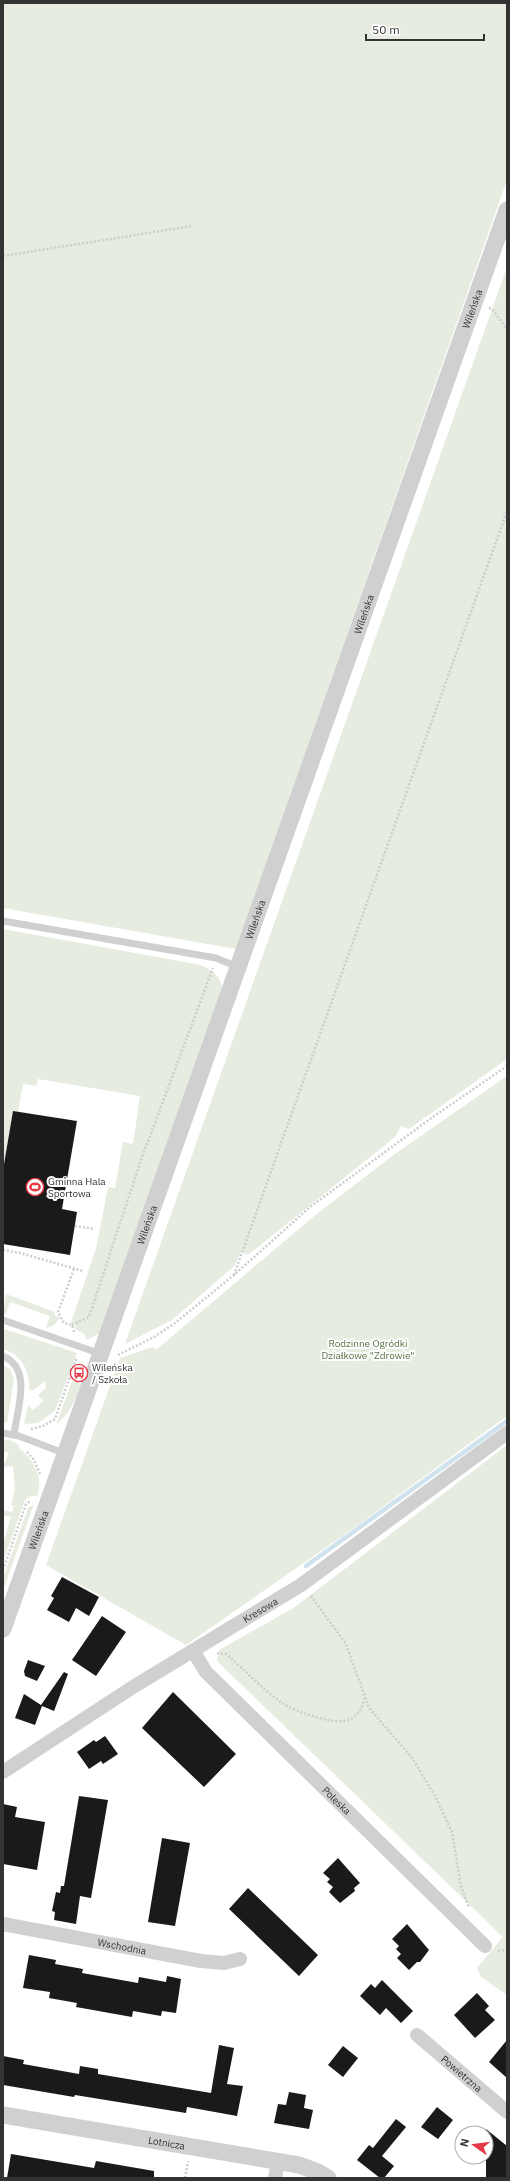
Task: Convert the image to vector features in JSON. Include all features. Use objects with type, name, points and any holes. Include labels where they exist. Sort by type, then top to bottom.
[{"type":"street","name":"Wileńska","points":[[3,1629],[507,210]]},
{"type":"street","name":"Kresowa","points":[[3,1772],[133,1687],[301,1585],[507,1433]]},
{"type":"street","name":"Poleska","points":[[193,1651],[206,1672],[485,1946]]},
{"type":"street","name":"Wschodnia","points":[[3,1924],[201,1961],[224,1963],[240,1959]]},
{"type":"street","name":"Powietrzna","points":[[417,2035],[507,2112]]},
{"type":"street","name":"Lotnicza","points":[[3,2115],[278,2161],[308,2168],[328,2178]]},
{"type":"street","points":[[275,2178],[278,2161]]},
{"type":"lane","points":[[3,921],[216,958],[238,967]]},
{"type":"lane","points":[[3,1320],[101,1354]]},
{"type":"lane","points":[[3,1356],[16,1365],[22,1379],[14,1435]]},
{"type":"lane","points":[[3,1433],[26,1438],[66,1454]]},
{"type":"path","points":[[3,256],[192,226]]},
{"type":"path","points":[[474,302],[492,309],[507,329]]},
{"type":"path","points":[[234,1275],[507,510]]},
{"type":"path","points":[[74,1269],[58,1312],[64,1323],[72,1325],[89,1317],[141,1160],[216,958]]},
{"type":"path","points":[[101,1354],[113,1357],[154,1337],[175,1323],[234,1275],[310,1208],[430,1119],[507,1066]]},
{"type":"path","points":[[75,1226],[94,1229]]},
{"type":"path","points":[[3,1250],[20,1253],[83,1272]]},
{"type":"path","points":[[42,1481],[34,1460],[20,1448],[31,1428],[42,1426],[55,1419],[83,1338],[72,1330],[72,1325]]},
{"type":"path","points":[[3,1570],[26,1504],[31,1500],[37,1501]]},
{"type":"path","points":[[301,1585],[316,1601],[346,1644],[356,1669],[364,1698],[381,1723],[413,1759],[436,1798],[452,1832],[461,1886],[474,1915]]},
{"type":"path","points":[[193,1651],[226,1654],[282,1703],[303,1713],[343,1721],[356,1716],[362,1708],[364,1698]]},
{"type":"path","points":[[185,2178],[188,2161]]},
{"type":"green space","points":[[3,3],[507,3],[507,180],[236,949],[3,908]]},
{"type":"green space","points":[[507,267],[507,1059],[409,1129],[401,1126],[395,1137],[248,1255],[241,1252],[234,1266],[172,1320],[125,1344]]},
{"type":"green space","points":[[3,929],[201,965],[209,969],[218,977],[222,988],[100,1333],[87,1340],[84,1334],[75,1329],[75,1324],[71,1322],[96,1249],[108,1187],[115,1188],[123,1142],[133,1144],[140,1096],[38,1079],[37,1086],[23,1084],[18,1112],[13,1111],[3,1170]]},
{"type":"green space","name":"Rodzinne Ogródki Działkowe \"Zdrowie\"","points":[[507,1076],[507,1416],[351,1530],[186,1645],[46,1565],[120,1358],[153,1347],[156,1350],[313,1217],[392,1156]]},
{"type":"green space","points":[[6,1294],[55,1312],[54,1315],[60,1317],[51,1327],[46,1328],[50,1316],[10,1302],[6,1314],[3,1313]]},
{"type":"green space","points":[[4,1329],[77,1353],[55,1411],[38,1423],[24,1424],[28,1405],[33,1410],[43,1401],[38,1395],[46,1388],[45,1381],[34,1390],[29,1390],[28,1376],[24,1365],[15,1355],[3,1349]]},
{"type":"green space","points":[[3,1365],[10,1369],[14,1379],[7,1423],[3,1422]]},
{"type":"green space","points":[[72,1381],[81,1384],[79,1390],[68,1411],[56,1425]]},
{"type":"green space","points":[[8,1439],[19,1445],[19,1448],[33,1463],[38,1476],[39,1489],[37,1496],[31,1496],[25,1500],[3,1562],[3,1545],[11,1517],[3,1515],[3,1510],[12,1512],[14,1506],[11,1505],[15,1489],[13,1466],[3,1467],[9,1453],[3,1451],[3,1442]]},
{"type":"green space","points":[[507,1445],[507,1995],[481,1977],[477,1968],[503,1937],[217,1661],[219,1650],[295,1607]]},
{"type":"green space","points":[[34,1504],[3,1590],[3,1578],[28,1508]]},
{"type":"building","name":"Gminna Hala Sportowa","points":[[13,1111],[77,1121],[62,1209],[77,1212],[70,1255],[3,1244],[3,1170]]},
{"type":"building","points":[[62,1577],[99,1597],[89,1616],[76,1608],[69,1622],[47,1610],[54,1598],[51,1596]]},
{"type":"building","points":[[102,1616],[126,1632],[96,1676],[72,1660]]},
{"type":"building","points":[[28,1660],[45,1666],[37,1681],[25,1676],[24,1671]]},
{"type":"building","points":[[64,1672],[68,1674],[54,1711],[42,1706],[35,1725],[15,1718],[24,1694],[41,1705]]},
{"type":"building","points":[[173,1692],[236,1754],[204,1787],[142,1728]]},
{"type":"building","points":[[105,1736],[118,1754],[103,1764],[101,1761],[89,1769],[77,1752],[94,1740],[96,1742]]},
{"type":"building","points":[[79,1796],[108,1800],[91,1898],[80,1896],[76,1924],[54,1920],[55,1912],[52,1911],[56,1892],[60,1893],[61,1886],[64,1886]]},
{"type":"building","points":[[3,1804],[17,1807],[15,1817],[45,1822],[37,1870],[3,1864]]},
{"type":"building","points":[[162,1838],[190,1843],[175,1926],[148,1922]]},
{"type":"building","points":[[338,1858],[360,1883],[354,1888],[355,1891],[340,1903],[329,1892],[333,1887],[327,1882],[330,1879],[323,1873]]},
{"type":"building","points":[[248,1888],[318,1955],[299,1976],[229,1909]]},
{"type":"building","points":[[407,1924],[429,1950],[420,1962],[417,1962],[409,1970],[397,1958],[401,1954],[396,1949],[399,1946],[392,1939]]},
{"type":"building","points":[[29,1955],[56,1960],[55,1964],[83,1969],[82,1973],[138,1983],[139,1977],[166,1982],[167,1976],[181,1979],[176,2013],[162,2011],[161,2016],[133,2011],[132,2017],[76,2007],[77,2003],[49,1998],[50,1992],[23,1988]]},
{"type":"building","points":[[382,1980],[413,2011],[401,2023],[386,2008],[380,2015],[360,1996],[371,1984],[375,1988]]},
{"type":"building","points":[[477,1993],[489,2006],[485,2010],[495,2020],[475,2038],[454,2015]]},
{"type":"building","points":[[507,2040],[507,2078],[489,2062]]},
{"type":"building","points":[[219,2045],[234,2048],[227,2084],[243,2086],[237,2116],[187,2107],[186,2113],[3,2085],[3,2056],[24,2060],[23,2064],[79,2074],[80,2066],[98,2069],[98,2074],[211,2093]]},
{"type":"building","points":[[343,2046],[358,2058],[343,2077],[328,2065]]},
{"type":"building","points":[[289,2092],[306,2095],[304,2108],[313,2110],[309,2129],[274,2123],[278,2104],[286,2105]]},
{"type":"building","points":[[437,2107],[453,2120],[438,2139],[421,2127]]},
{"type":"building","points":[[396,2119],[406,2127],[382,2156],[394,2166],[384,2178],[380,2178],[357,2160],[369,2145],[373,2148]]},
{"type":"building","points":[[494,2135],[507,2146],[507,2178],[486,2178],[486,2165],[494,2165]]},
{"type":"building","points":[[11,2154],[94,2168],[96,2161],[154,2171],[154,2178],[7,2178]]},
{"type":"waterway","points":[[306,1566],[507,1421]]},
{"type":"place","name":"Gminna Hala Sportowa","points":[[35,1187]]},
{"type":"place","name":"Wileńska / Szkoła","points":[[79,1373]]}]
